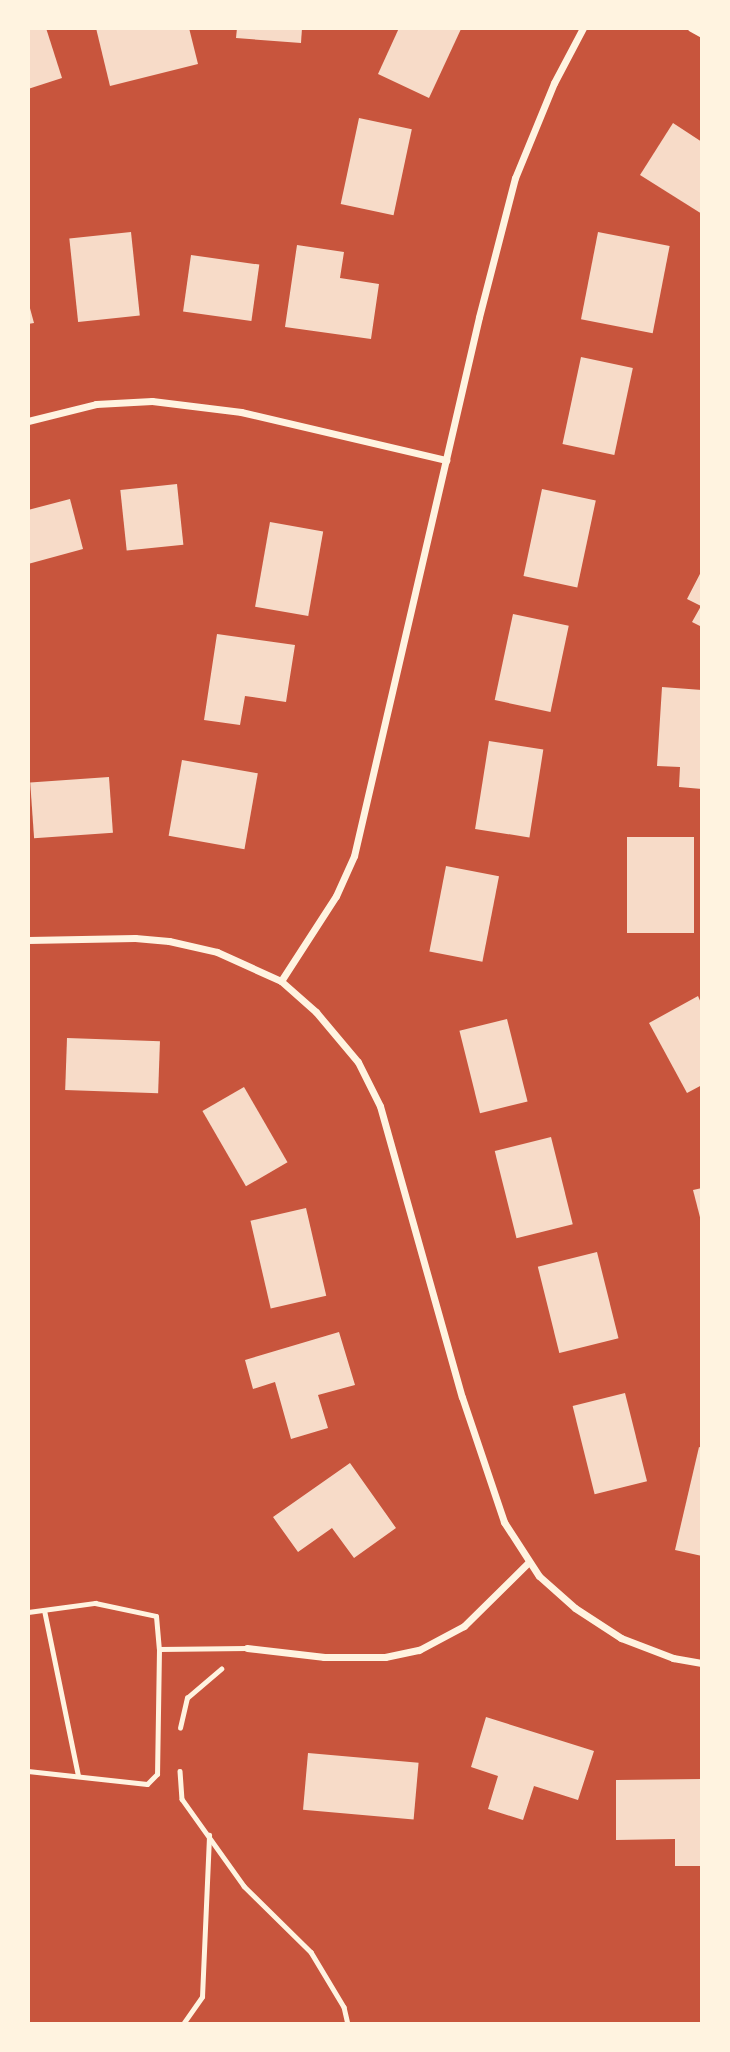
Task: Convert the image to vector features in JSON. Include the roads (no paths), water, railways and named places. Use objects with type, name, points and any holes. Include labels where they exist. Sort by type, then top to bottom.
[{"type":"street","points":[[281,981],[336,896],[354,856],[515,177],[554,83],[583,28]]},
{"type":"street","points":[[691,28],[702,34]]},
{"type":"street","points":[[28,421],[96,404],[152,401],[241,412],[446,460]]},
{"type":"street","points":[[28,940],[135,938],[169,941],[217,952],[281,981],[316,1012],[358,1062],[380,1106],[482,1465],[504,1522],[528,1562],[575,1608],[621,1638],[673,1658],[702,1663]]},
{"type":"street","points":[[247,1648],[324,1657],[385,1657],[419,1650],[464,1626],[528,1562]]},
{"type":"lane","points":[[28,1612],[94,1603],[156,1616],[159,1649],[157,1774],[148,1784],[28,1771]]},
{"type":"lane","points":[[44,1609],[78,1776]]},
{"type":"lane","points":[[159,1649],[247,1648]]}]
